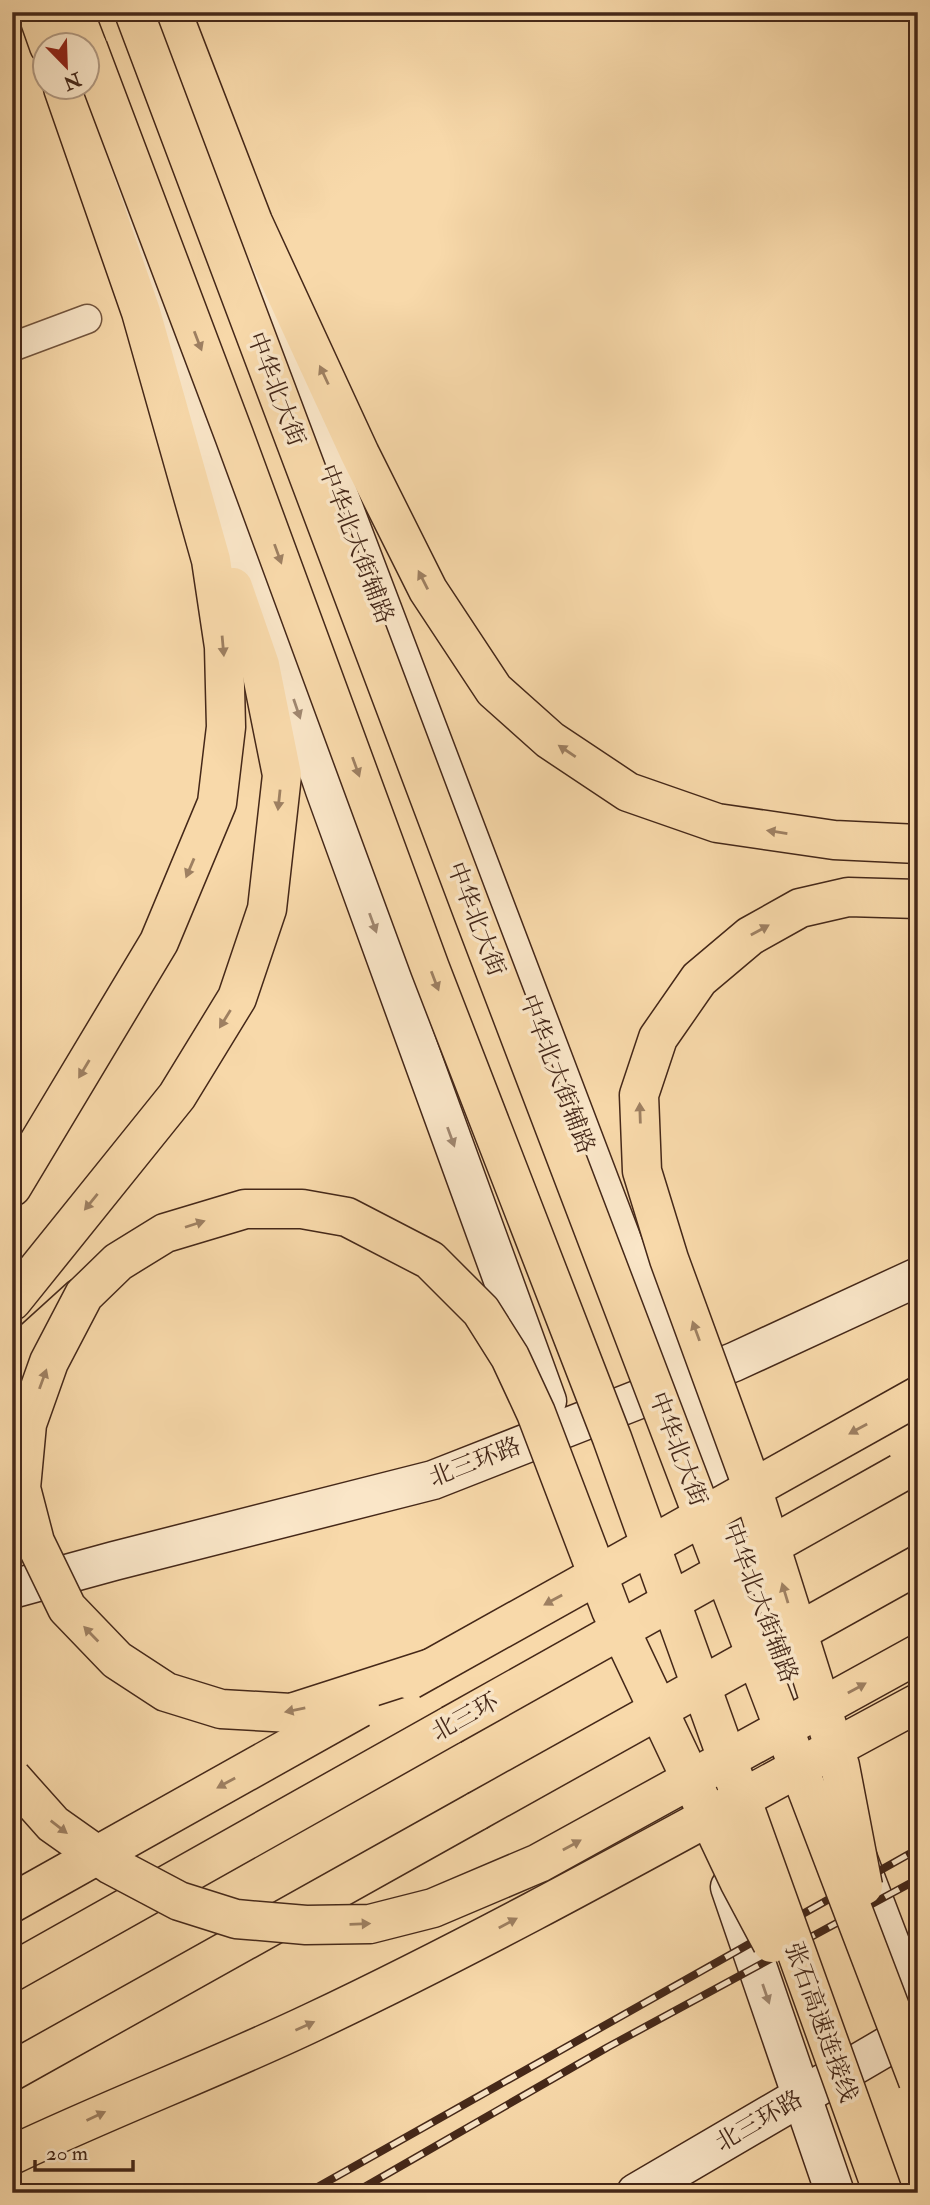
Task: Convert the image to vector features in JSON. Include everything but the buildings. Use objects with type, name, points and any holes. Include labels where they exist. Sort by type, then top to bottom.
[{"type":"highway","points":[[37,12],[43,32]]},
{"type":"highway","points":[[74,12],[81,32]]},
{"type":"highway","name":"中华北大街","points":[[134,12],[473,913],[884,1992]]},
{"type":"highway","points":[[172,12],[253,222],[360,454],[428,590],[494,690],[550,740],[628,792],[717,822],[834,840],[918,844]]},
{"type":"highway","name":"张石高速连接线","points":[[102,87],[430,968],[612,1438],[883,2193]]},
{"type":"highway","points":[[12,1187],[159,942],[217,803],[226,727],[224,646],[211,560],[141,312],[68,102]]},
{"type":"highway","points":[[12,1301],[177,1096],[237,998],[267,909],[282,775],[260,665],[161,384]]},
{"type":"highway","points":[[834,840],[918,837]]},
{"type":"highway","points":[[918,880],[863,885],[800,908],[750,936],[699,979],[658,1038],[639,1095],[642,1171],[669,1259],[749,1478],[840,1766],[884,1992],[918,2081]]},
{"type":"highway","points":[[800,908],[848,897],[918,899]]},
{"type":"highway","points":[[12,1372],[27,1346],[118,1262],[165,1233],[245,1209],[302,1209],[347,1217],[430,1260],[481,1311],[510,1357],[536,1413],[611,1610],[640,1673],[739,1881],[834,2057]]},
{"type":"highway","points":[[118,1262],[84,1295],[49,1362],[27,1424],[21,1488],[35,1542],[67,1608],[117,1660],[166,1692],[221,1709],[291,1713],[430,1668]]},
{"type":"highway","points":[[12,1903],[918,1396]]},
{"type":"highway","name":"北三环","points":[[12,1972],[909,1468]]},
{"type":"highway","points":[[12,2071],[918,1566]]},
{"type":"highway","points":[[12,1778],[53,1824],[111,1865],[179,1901],[236,1919],[306,1925],[370,1924],[433,1908],[539,1863],[918,1654]]},
{"type":"highway","points":[[12,2155],[311,2023],[441,1959],[918,1703]]},
{"type":"main road","points":[[55,12],[63,32]]},
{"type":"main road","name":"中华北大街辅路","points":[[156,12],[918,2016]]},
{"type":"main road","points":[[90,102],[325,790],[558,1430],[733,1894],[835,2193]]},
{"type":"main road","name":"北三环路","points":[[12,1589],[433,1479],[734,1362],[918,1277]]},
{"type":"main road","name":"北三环路","points":[[636,2193],[918,2028]]},
{"type":"street","points":[[12,347],[87,320]]},
{"type":"railway","points":[[307,2193],[918,1849]]},
{"type":"railway","points":[[354,2193],[608,2047],[918,1879]]}]
